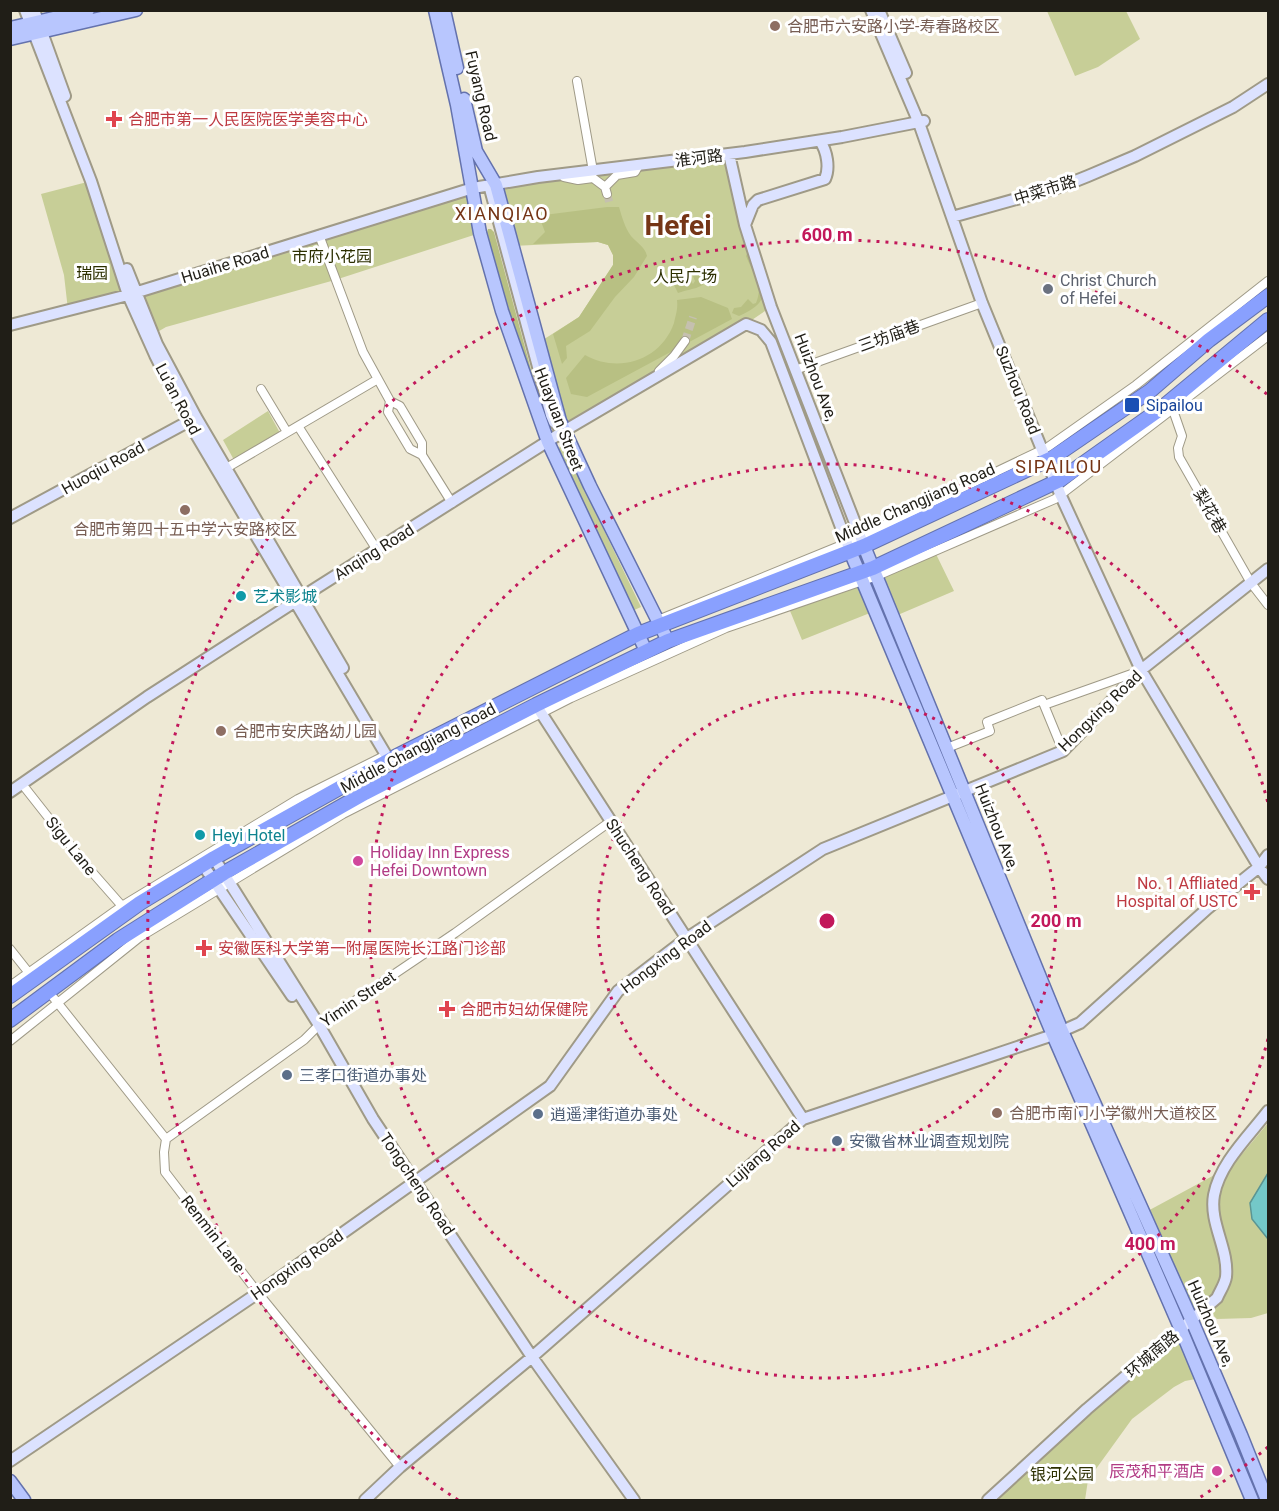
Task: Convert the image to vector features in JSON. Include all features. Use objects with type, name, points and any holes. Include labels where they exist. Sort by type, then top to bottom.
[{"type":"highway","name":"Middle Changjiang Road","points":[[208,861],[390,756],[637,632],[849,547],[1047,454],[1150,391],[1209,340],[1269,296]]},
{"type":"highway","name":"Middle Changjiang Road","points":[[10,1020],[118,940],[222,881],[366,793],[539,709],[668,641],[875,572],[1060,487],[1268,322]]},
{"type":"highway","points":[[10,996],[116,920],[208,861]]},
{"type":"main road","points":[[10,39],[35,25],[88,10]]},
{"type":"main road","points":[[10,28],[136,10]]},
{"type":"main road","name":"Fuyang Road","points":[[435,10],[473,188]]},
{"type":"main road","name":"Fuyang Road","points":[[444,10],[476,151],[493,185]]},
{"type":"main road","name":"Huayuan Street","points":[[493,185],[564,431],[668,641]]},
{"type":"main road","name":"Huayuan Street","points":[[473,188],[480,233],[502,311],[548,442],[646,651]]},
{"type":"main road","name":"Huizhou Ave,","points":[[862,541],[947,748],[958,794]]},
{"type":"main road","name":"Huizhou Ave,","points":[[849,547],[958,794],[1252,1500]]},
{"type":"main road","name":"Huizhou Ave,","points":[[1057,1033],[1192,1321],[1267,1500]]},
{"type":"main road","points":[[10,1481],[24,1500]]},
{"type":"street","name":"Lu'an Road","points":[[25,10],[35,25],[132,294],[192,419],[390,756]]},
{"type":"street","name":"Suzhou Road","points":[[871,10],[922,122]]},
{"type":"street","name":"Suzhou Road","points":[[879,10],[955,216],[1060,487],[1143,669],[1265,864],[1269,879]]},
{"type":"street","points":[[577,81],[593,171]]},
{"type":"street","name":"中菜市路","points":[[955,216],[1063,186],[1135,156],[1233,107],[1269,84]]},
{"type":"street","name":"淮河路","points":[[473,188],[820,141],[922,122]]},
{"type":"street","points":[[745,225],[753,205],[758,200],[825,179],[828,172],[825,148],[820,141]]},
{"type":"street","name":"Huizhou Ave,","points":[[729,154],[745,225],[771,308],[862,541]]},
{"type":"street","points":[[545,177],[571,177],[578,180],[593,178],[606,191],[616,175],[635,172],[639,165]]},
{"type":"street","name":"Huaihe Road","points":[[10,325],[132,294],[473,188]]},
{"type":"street","name":"Suzhou Road","points":[[955,216],[982,303],[1047,454]]},
{"type":"street","points":[[320,235],[363,352],[390,401],[400,406],[422,443],[422,455]]},
{"type":"street","points":[[1047,454],[1269,281]]},
{"type":"street","name":"三坊庙巷","points":[[795,370],[982,303]]},
{"type":"street","name":"Huizhou Ave,","points":[[746,324],[761,330],[771,342],[849,547]]},
{"type":"street","name":"Anqing Road","points":[[10,792],[147,697],[299,599],[564,431],[746,324]]},
{"type":"street","points":[[1060,487],[1173,410],[1269,336]]},
{"type":"street","points":[[651,379],[674,356],[685,340]]},
{"type":"street","points":[[222,470],[378,378]]},
{"type":"street","points":[[261,389],[287,432]]},
{"type":"street","points":[[390,401],[388,412],[410,449],[422,455],[452,503]]},
{"type":"street","name":"梨花巷","points":[[1173,410],[1182,436],[1178,448],[1179,457],[1251,583],[1269,605]]},
{"type":"street","name":"Huoqiu Road","points":[[10,518],[192,419]]},
{"type":"street","points":[[298,426],[377,550]]},
{"type":"street","name":"Hongxing Road","points":[[10,1461],[258,1293],[550,1086],[618,991],[687,938],[823,849],[1063,751],[1143,669],[1269,569]]},
{"type":"street","points":[[539,709],[726,628],[861,577]]},
{"type":"street","points":[[1044,705],[1143,669]]},
{"type":"street","points":[[947,748],[990,730],[987,722],[1042,700],[1063,751]]},
{"type":"street","name":"Shucheng Road","points":[[539,709],[803,1119]]},
{"type":"street","points":[[10,986],[122,906],[298,799],[390,756]]},
{"type":"street","name":"Sigu Lane","points":[[22,784],[85,864],[122,906]]},
{"type":"street","name":"Yimin Street","points":[[166,1138],[304,1040],[317,1027],[611,821]]},
{"type":"street","name":"Tongcheng Road","points":[[208,861],[317,1027],[413,1184],[626,1500]]},
{"type":"street","name":"Lujiang Road","points":[[365,1500],[400,1467],[530,1359],[803,1119],[1057,1033],[1080,1023],[1208,908],[1265,864]]},
{"type":"street","points":[[10,1041],[140,937],[222,881]]},
{"type":"street","points":[[10,949],[29,973]]},
{"type":"street","points":[[49,992],[166,1138]]},
{"type":"street","name":"环城南路","points":[[988,1500],[1087,1408],[1192,1321],[1216,1298],[1226,1279],[1226,1267],[1213,1204],[1218,1183],[1225,1167],[1269,1111]]},
{"type":"street","name":"Renmin Lane","points":[[166,1138],[165,1172],[258,1293],[400,1467]]},
{"type":"street","name":"Tongcheng Road","points":[[530,1359],[634,1500]]},
{"type":"green space","points":[[1047,11],[1126,11],[1140,39],[1098,67],[1075,76]]},
{"type":"green space","name":"人民广场","points":[[729,154],[771,307],[564,431],[538,343],[579,317],[613,265],[613,255],[608,245],[598,242],[512,246],[496,185]]},
{"type":"green space","name":"瑞园","points":[[91,181],[128,295],[68,310],[64,275],[41,194]]},
{"type":"green space","name":"市府小花园","points":[[473,188],[480,233],[335,280],[166,327],[154,334],[136,293]]},
{"type":"green space","points":[[619,207],[629,233],[647,256],[634,277],[615,297],[590,331],[566,346],[567,358],[562,364],[553,334],[579,317],[613,265],[613,255],[608,245],[598,242],[533,244],[545,232],[540,219],[544,215]]},
{"type":"green space","points":[[488,229],[494,232],[543,414],[539,420],[486,235]]},
{"type":"green space","points":[[748,251],[761,281],[763,296],[759,303],[739,316],[732,313],[734,308],[741,307],[748,299],[753,304],[756,303],[759,290],[757,279],[746,256]]},
{"type":"green space","points":[[698,271],[707,271],[710,276],[707,281],[700,286],[678,293],[670,277],[671,272],[682,281],[690,280],[693,284],[695,281],[693,276],[698,274]]},
{"type":"green space","points":[[701,297],[728,308],[732,319],[587,397],[571,394],[566,378],[585,355],[598,361],[625,363],[649,354],[668,336],[674,323],[677,300]]},
{"type":"green space","points":[[268,411],[280,433],[234,460],[223,440]]},
{"type":"green space","points":[[560,447],[565,449],[641,607],[630,612],[557,449]]},
{"type":"green space","points":[[935,552],[954,591],[893,617],[877,576]]},
{"type":"green space","points":[[862,580],[875,611],[802,640],[788,606]]},
{"type":"green space","points":[[1268,1123],[1268,1313],[1251,1318],[1217,1319],[1208,1310],[1193,1323],[1144,1213],[1233,1165]]},
{"type":"green space","name":"银河公园","points":[[1178,1340],[1201,1378],[1185,1381],[1174,1387],[1132,1419],[1088,1480],[1085,1500],[991,1500],[1067,1434]]},
{"type":"water","points":[[1268,1173],[1268,1239],[1252,1219],[1250,1203]]},
{"type":"tunnel","points":[[607,194],[610,205]]},
{"type":"tunnel","points":[[685,341],[693,317]]},
{"type":"place","name":"合肥市六安路小学-寿春路校区","points":[[775,26]]},
{"type":"place","name":"合肥市第一人民医院医学美容中心","points":[[114,119]]},
{"type":"place","name":"Christ Church of Hefei","points":[[1048,289]]},
{"type":"place","name":"Sipailou","points":[[1132,405]]},
{"type":"place","name":"合肥市第四十五中学六安路校区","points":[[185,510]]},
{"type":"place","name":"艺术影城","points":[[241,596]]},
{"type":"place","name":"合肥市安庆路幼儿园","points":[[221,731]]},
{"type":"place","name":"Heyi Hotel","points":[[200,835]]},
{"type":"place","name":"Holiday Inn Express Hefei Downtown","points":[[358,861]]},
{"type":"place","name":"No. 1 Affliated Hospital of USTC","points":[[1252,892]]},
{"type":"place","name":"安徽医科大学第一附属医院长江路门诊部","points":[[204,948]]},
{"type":"place","name":"合肥市妇幼保健院","points":[[447,1009]]},
{"type":"place","name":"三孝口街道办事处","points":[[287,1075]]},
{"type":"place","name":"合肥市南门小学徽州大道校区","points":[[997,1113]]},
{"type":"place","name":"逍遥津街道办事处","points":[[538,1114]]},
{"type":"place","name":"安徽省林业调查规划院","points":[[837,1141]]},
{"type":"place","name":"辰茂和平酒店","points":[[1217,1471]]},
{"type":"district","name":"XIANQIAO","points":[[502,213]]},
{"type":"district","name":"Hefei","points":[[678,225]]},
{"type":"district","name":"SIPAILOU","points":[[1059,466]]}]
